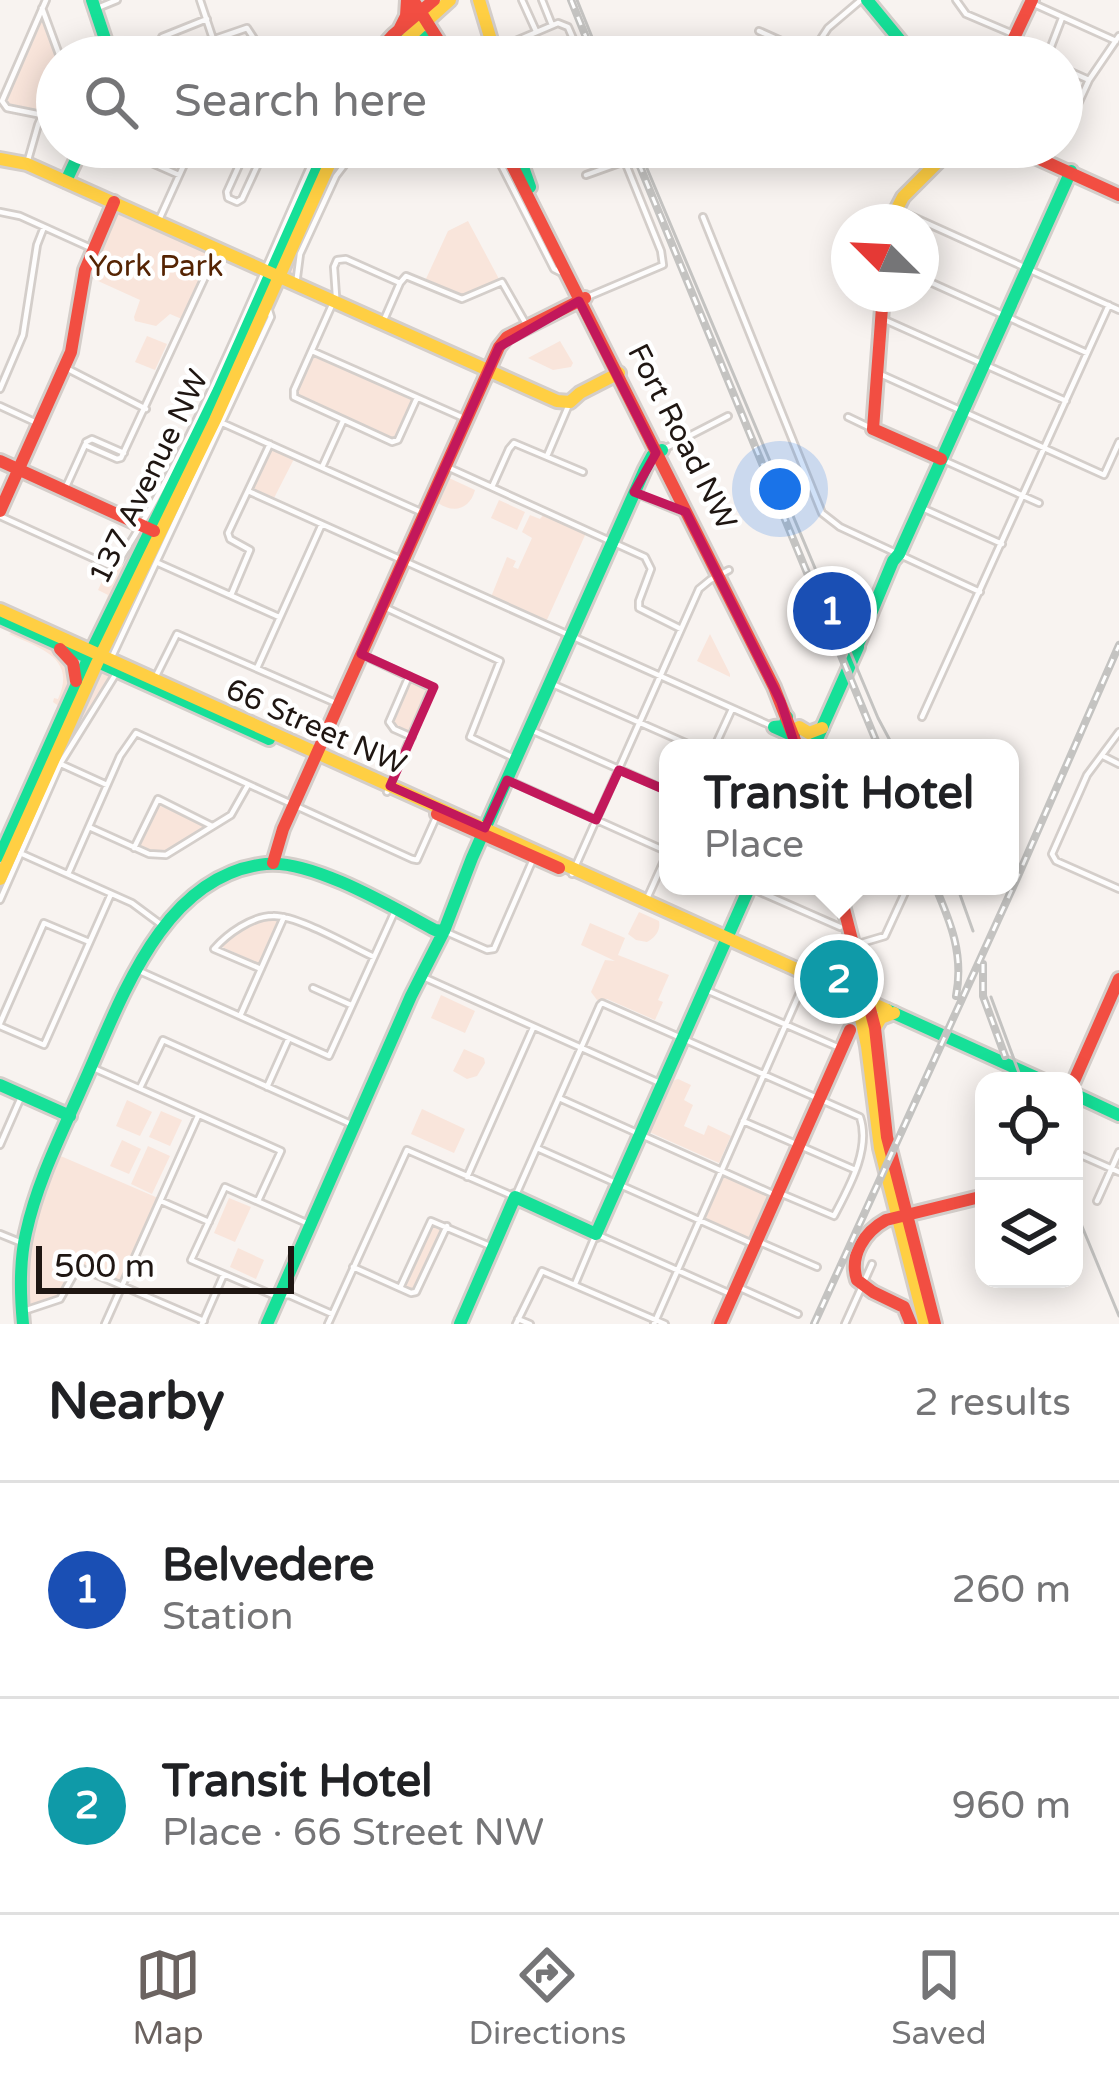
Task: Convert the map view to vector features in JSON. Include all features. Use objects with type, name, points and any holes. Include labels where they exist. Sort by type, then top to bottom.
[{"type":"street","points":[[36,113],[3,105],[2,97],[46,0]]},
{"type":"street","points":[[104,36],[93,4],[118,0]]},
{"type":"street","points":[[200,0],[214,36]]},
{"type":"street","points":[[401,35],[406,16],[434,0]]},
{"type":"street","points":[[401,35],[416,8],[450,0]]},
{"type":"street","points":[[479,0],[488,36]]},
{"type":"street","points":[[522,0],[536,32]]},
{"type":"street","points":[[542,0],[552,25]]},
{"type":"street","points":[[824,36],[861,0]]},
{"type":"street","points":[[861,0],[888,36]]},
{"type":"street","points":[[861,0],[894,36]]},
{"type":"street","points":[[956,0],[965,14],[1018,36],[1033,2],[1118,39],[1083,93]]},
{"type":"street","points":[[42,8],[53,36]]},
{"type":"street","points":[[416,8],[435,36]]},
{"type":"street","points":[[1055,36],[1063,17]]},
{"type":"street","points":[[168,36],[207,20]]},
{"type":"street","points":[[526,36],[558,23],[568,27],[572,36]]},
{"type":"street","points":[[224,36],[247,28],[252,36]]},
{"type":"street","points":[[759,31],[770,36]]},
{"type":"street","points":[[401,35],[422,36]]},
{"type":"street","points":[[1083,77],[1089,80]]},
{"type":"street","points":[[27,164],[36,135]]},
{"type":"street","points":[[0,159],[36,168]]},
{"type":"street","points":[[36,168],[557,401],[570,402]]},
{"type":"street","points":[[66,181],[72,168]]},
{"type":"street","points":[[166,168],[179,176]]},
{"type":"street","points":[[158,222],[183,168]]},
{"type":"street","points":[[238,168],[227,192],[236,202],[242,199],[256,168]]},
{"type":"street","name":"137 Avenue NW","points":[[0,900],[6,848],[78,731],[101,661],[105,621],[219,390],[314,168]]},
{"type":"street","name":"137 Avenue NW","points":[[0,879],[13,828],[81,686],[101,661],[158,562],[268,304],[271,273],[329,168]]},
{"type":"street","name":"137 Avenue NW","points":[[296,285],[300,254],[342,168]]},
{"type":"street","name":"Fort Road NW","points":[[503,168],[554,269],[564,272]]},
{"type":"street","name":"Fort Road NW","points":[[514,168],[724,573],[801,739]]},
{"type":"street","name":"Fort Road NW","points":[[522,168],[564,272],[582,300]]},
{"type":"street","points":[[586,175],[606,168]]},
{"type":"street","points":[[273,863],[280,834],[502,342],[663,265],[662,251],[628,168]]},
{"type":"street","points":[[901,204],[930,168]]},
{"type":"street","points":[[1066,168],[1071,170]]},
{"type":"street","points":[[1067,168],[1119,192]]},
{"type":"street","points":[[805,739],[822,728],[1071,170]]},
{"type":"street","points":[[0,514],[65,368],[76,334],[81,283],[113,202]]},
{"type":"street","points":[[0,212],[93,249]]},
{"type":"street","points":[[703,217],[822,512],[840,527],[980,592]]},
{"type":"street","points":[[0,389],[23,334],[44,227]]},
{"type":"street","points":[[939,234],[1119,310]]},
{"type":"street","points":[[64,490],[92,439],[122,456],[218,249]]},
{"type":"street","points":[[400,283],[341,259],[335,263],[338,290],[294,398],[396,442],[417,398]]},
{"type":"street","points":[[382,323],[406,276],[462,299],[502,282],[527,327]]},
{"type":"street","points":[[939,286],[1087,353]]},
{"type":"street","points":[[922,716],[1108,305]]},
{"type":"street","points":[[873,428],[882,312]]},
{"type":"street","points":[[881,318],[1066,401]]},
{"type":"street","points":[[312,351],[466,419]]},
{"type":"street","points":[[65,368],[146,409]]},
{"type":"street","points":[[547,456],[570,402],[619,373]]},
{"type":"street","points":[[878,374],[1104,475],[1119,442]]},
{"type":"street","points":[[0,406],[39,424]]},
{"type":"street","points":[[267,1324],[650,457],[728,416]]},
{"type":"street","points":[[848,417],[1039,503]]},
{"type":"street","points":[[219,421],[424,513]]},
{"type":"street","name":"137 Avenue NW","points":[[0,514],[114,565],[151,529],[219,421]]},
{"type":"street","points":[[322,467],[343,421]]},
{"type":"street","points":[[492,487],[514,443],[583,472]]},
{"type":"street","points":[[231,596],[250,550],[228,536],[270,445]]},
{"type":"street","name":"Fort Road NW","points":[[659,452],[686,512],[724,573],[801,739]]},
{"type":"street","points":[[0,461],[151,529]]},
{"type":"street","points":[[645,469],[653,464],[663,467]]},
{"type":"street","points":[[445,466],[645,556],[651,574],[639,608],[681,628]]},
{"type":"street","points":[[248,491],[798,739]]},
{"type":"street","points":[[634,492],[686,512]]},
{"type":"street","points":[[920,507],[1002,544]]},
{"type":"street","points":[[257,668],[322,524]]},
{"type":"street","name":"137 Avenue NW","points":[[114,640],[151,529]]},
{"type":"street","points":[[158,562],[280,617]]},
{"type":"street","points":[[573,871],[699,589],[724,573]]},
{"type":"street","points":[[58,641],[81,686],[100,672],[118,596]]},
{"type":"street","points":[[382,606],[500,661],[470,737],[516,759]]},
{"type":"street","name":"66 Street NW","points":[[0,614],[1024,1072]]},
{"type":"street","points":[[58,641],[89,638],[105,621]]},
{"type":"street","points":[[152,684],[177,634],[338,704]]},
{"type":"street","points":[[361,654],[432,688],[388,789]]},
{"type":"street","points":[[70,723],[101,661]]},
{"type":"street","points":[[409,676],[389,722],[412,737]]},
{"type":"street","points":[[550,683],[677,739]]},
{"type":"street","name":"137 Avenue NW","points":[[55,762],[81,686]]},
{"type":"street","points":[[719,739],[732,708]]},
{"type":"street","points":[[774,727],[784,726],[787,716]]},
{"type":"street","points":[[804,739],[822,728]]},
{"type":"street","points":[[530,730],[659,787]]},
{"type":"street","points":[[1119,732],[1085,778],[1052,856],[1119,889]]},
{"type":"street","points":[[68,874],[121,756],[136,734],[417,860],[439,812]]},
{"type":"street","points":[[1101,754],[1119,764]]},
{"type":"street","points":[[55,762],[107,785]]},
{"type":"street","points":[[507,780],[659,848]]},
{"type":"street","points":[[88,827],[156,856],[169,854],[237,808],[248,784]]},
{"type":"street","points":[[134,848],[158,800],[214,827]]},
{"type":"street","points":[[6,848],[139,907],[164,926]]},
{"type":"street","points":[[224,1274],[203,1322],[78,1267],[60,1299],[22,1318],[19,1268],[32,1202],[135,969],[164,926],[221,879],[273,863],[311,872],[487,950],[494,949],[535,854]]},
{"type":"street","points":[[645,903],[659,872]]},
{"type":"street","points":[[89,942],[44,923],[0,1024],[44,1045],[111,894]]},
{"type":"street","points":[[575,1284],[744,895]]},
{"type":"street","points":[[768,895],[840,927]]},
{"type":"street","points":[[835,895],[848,945]]},
{"type":"street","points":[[836,895],[861,1002],[878,1140],[935,1324]]},
{"type":"street","points":[[848,945],[885,936],[904,895]]},
{"type":"street","points":[[135,969],[329,1056],[395,909]]},
{"type":"street","points":[[261,969],[214,949],[257,919],[270,916],[284,917],[374,957]]},
{"type":"street","points":[[240,1016],[284,917]]},
{"type":"street","points":[[655,1322],[808,974]]},
{"type":"street","points":[[421,976],[662,1084]]},
{"type":"street","points":[[1078,1072],[1119,980]]},
{"type":"street","points":[[313,988],[352,1005]]},
{"type":"street","points":[[704,989],[842,1049]]},
{"type":"street","points":[[861,1002],[863,1030],[878,1056]]},
{"type":"street","points":[[861,1002],[878,1056],[885,1124],[925,1324]]},
{"type":"street","points":[[460,1324],[515,1197],[581,1048],[602,1003],[859,1117],[864,1147],[834,1216],[559,1098]]},
{"type":"street","points":[[720,1324],[842,1049],[863,1030],[894,1013]]},
{"type":"street","points":[[467,1177],[533,1027]]},
{"type":"street","points":[[267,1087],[289,1038]]},
{"type":"street","points":[[140,1088],[163,1040],[353,1125]]},
{"type":"street","points":[[92,1067],[281,1151],[258,1201]]},
{"type":"street","points":[[0,1084],[70,1116]]},
{"type":"street","points":[[1,1142],[22,1094]]},
{"type":"street","points":[[1083,1098],[1118,1114]]},
{"type":"street","points":[[106,1324],[198,1116]]},
{"type":"street","points":[[743,1120],[854,1170]]},
{"type":"street","points":[[537,1148],[817,1267]]},
{"type":"street","points":[[328,1324],[407,1150],[678,1270],[798,1314]]},
{"type":"street","points":[[1097,1201],[1119,1152]]},
{"type":"street","points":[[1083,1156],[1119,1172]]},
{"type":"street","points":[[311,1225],[225,1187],[191,1260],[274,1296],[289,1295],[332,1314]]},
{"type":"street","points":[[911,1324],[904,1307],[856,1280],[853,1262],[862,1241],[876,1225],[975,1198]]},
{"type":"street","points":[[160,1201],[208,1222]]},
{"type":"street","points":[[400,1288],[431,1222],[494,1247]]},
{"type":"street","points":[[353,1267],[412,1293],[418,1290],[447,1226]]},
{"type":"street","points":[[0,1234],[22,1243]]},
{"type":"street","points":[[845,1324],[872,1264]]},
{"type":"street","points":[[530,1324],[517,1321],[542,1271],[665,1324]]},
{"type":"highlighted area","points":[[579,301],[656,453],[634,492],[686,512],[781,702],[803,770],[793,791],[712,754],[691,801],[619,770],[596,820],[507,780],[485,828],[390,786],[434,687],[361,654],[499,347]]},
{"type":"green space","points":[[43,20],[49,36],[36,36],[36,110],[9,106],[4,99]]},
{"type":"green space","points":[[332,168],[340,168],[307,230],[295,275],[285,273]]},
{"type":"green space","name":"York Park","points":[[118,208],[212,250],[184,320],[170,314],[156,326],[135,321],[140,300],[87,276]]},
{"type":"green space","points":[[468,221],[499,279],[462,297],[425,281],[448,231]]},
{"type":"green space","points":[[147,336],[167,344],[155,370],[135,362]]},
{"type":"green space","points":[[560,341],[571,367],[553,370],[528,358]]},
{"type":"green space","points":[[316,355],[411,398],[397,437],[390,440],[298,398],[296,392]]},
{"type":"green space","points":[[274,450],[294,459],[273,500],[253,487]]},
{"type":"green space","points":[[449,478],[475,490],[461,508],[438,503]]},
{"type":"green space","points":[[499,500],[525,512],[517,530],[491,518]]},
{"type":"green space","points":[[544,514],[586,533],[546,622],[491,597],[507,557],[516,561],[513,567],[518,569],[532,538],[522,532],[530,515],[540,519]]},
{"type":"green space","points":[[143,531],[141,543],[103,608],[108,595],[98,590],[108,568],[118,568]]},
{"type":"green space","points":[[15,631],[69,661],[72,681],[60,707],[53,702],[63,685],[59,664],[43,650],[9,634]]},
{"type":"green space","points":[[710,634],[730,674],[730,677],[697,661]]},
{"type":"green space","points":[[108,672],[110,678],[61,758],[93,680]]},
{"type":"green space","points":[[413,680],[429,691],[409,733],[392,721]]},
{"type":"green space","points":[[158,805],[205,828],[173,848],[148,850],[139,845]]},
{"type":"green space","points":[[639,912],[659,921],[657,933],[647,942],[628,934]]},
{"type":"green space","points":[[276,918],[279,922],[260,964],[222,947],[253,923]]},
{"type":"green space","points":[[590,923],[625,938],[618,955],[669,975],[655,1020],[607,999],[597,1000],[591,992],[605,960],[615,961],[581,945]]},
{"type":"green space","points":[[441,995],[475,1011],[465,1033],[431,1018]]},
{"type":"green space","points":[[464,1049],[484,1058],[485,1063],[477,1076],[467,1079],[453,1071]]},
{"type":"green space","points":[[678,1079],[691,1085],[684,1100],[693,1105],[684,1126],[704,1135],[708,1125],[731,1136],[719,1163],[647,1131],[669,1082]]},
{"type":"green space","points":[[127,1100],[152,1112],[140,1136],[116,1126]]},
{"type":"green space","points":[[422,1109],[465,1129],[454,1153],[411,1134]]},
{"type":"green space","points":[[161,1111],[182,1120],[170,1146],[149,1137]]},
{"type":"green space","points":[[122,1140],[141,1149],[129,1174],[110,1166]]},
{"type":"green space","points":[[148,1146],[170,1156],[152,1194],[131,1184]]},
{"type":"green space","points":[[56,1154],[158,1198],[120,1281],[78,1265],[59,1297],[27,1308],[26,1239]]},
{"type":"green space","points":[[726,1176],[771,1198],[753,1240],[706,1217]]},
{"type":"green space","points":[[229,1198],[251,1207],[235,1242],[214,1233]]},
{"type":"green space","points":[[429,1227],[442,1230],[417,1286],[405,1288]]},
{"type":"green space","points":[[238,1248],[264,1260],[256,1279],[230,1267]]},
{"type":"tram line","points":[[577,0],[592,36]]},
{"type":"tram line","points":[[647,168],[889,739]]},
{"type":"tram line","points":[[960,895],[973,931]]},
{"type":"tram line","points":[[991,997],[1019,1072]]},
{"type":"tram line","points":[[1083,1229],[1119,1316]]},
{"type":"railway","points":[[571,0],[586,36]]},
{"type":"railway","points":[[641,168],[875,739]]},
{"type":"railway","points":[[1019,874],[1119,645]]},
{"type":"railway","points":[[939,895],[957,953],[956,996]]},
{"type":"railway","points":[[814,1324],[1009,895]]},
{"type":"railway","points":[[983,964],[983,996],[1005,1056]]},
{"type":"traffic: fast","points":[[92,0],[104,36]]},
{"type":"traffic: fast","points":[[867,0],[897,36]]},
{"type":"traffic: fast","points":[[66,181],[72,168]]},
{"type":"traffic: fast","points":[[0,856],[318,168]]},
{"type":"traffic: fast","points":[[523,168],[530,187]]},
{"type":"traffic: fast","points":[[857,647],[1071,171]]},
{"type":"traffic: fast","points":[[267,1324],[645,469],[662,450]]},
{"type":"traffic: fast","points":[[0,618],[269,739]]},
{"type":"traffic: fast","points":[[817,739],[858,647]]},
{"type":"traffic: fast","points":[[787,717],[784,726],[774,727],[794,736]]},
{"type":"traffic: fast","points":[[23,1324],[24,1244],[50,1159],[148,949],[198,892],[229,873],[285,864],[329,877],[444,931]]},
{"type":"traffic: fast","points":[[460,1324],[515,1197],[596,1234],[746,895]]},
{"type":"traffic: fast","points":[[887,1010],[1024,1072]]},
{"type":"traffic: fast","points":[[0,1085],[70,1116]]},
{"type":"traffic: fast","points":[[1083,1098],[1119,1115]]},
{"type":"traffic: slow","points":[[410,36],[450,0]]},
{"type":"traffic: slow","points":[[479,0],[490,36]]},
{"type":"traffic: slow","points":[[0,159],[27,164],[557,401],[570,402],[619,373]]},
{"type":"traffic: slow","points":[[0,879],[328,168]]},
{"type":"traffic: slow","points":[[899,204],[932,168]]},
{"type":"traffic: slow","points":[[0,610],[887,1010]]},
{"type":"traffic: slow","points":[[799,727],[809,733],[822,728]]},
{"type":"traffic: slow","points":[[849,963],[867,1046],[880,1148],[925,1324]]},
{"type":"traffic: slow","points":[[875,1028],[881,1018],[894,1013]]},
{"type":"traffic: jam","points":[[399,30],[407,0]]},
{"type":"traffic: jam","points":[[413,0],[436,36]]},
{"type":"traffic: jam","points":[[392,36],[434,0]]},
{"type":"traffic: jam","points":[[1015,36],[1032,0]]},
{"type":"traffic: jam","points":[[514,168],[774,687],[794,739]]},
{"type":"traffic: jam","points":[[1059,168],[1119,195]]},
{"type":"traffic: jam","points":[[0,511],[71,352],[85,270],[114,202]]},
{"type":"traffic: jam","points":[[273,863],[283,829],[499,347],[507,337],[585,298]]},
{"type":"traffic: jam","points":[[882,312],[873,429],[941,459]]},
{"type":"traffic: jam","points":[[0,461],[154,531]]},
{"type":"traffic: jam","points":[[60,649],[73,663],[76,681]]},
{"type":"traffic: jam","points":[[437,814],[559,868]]},
{"type":"traffic: jam","points":[[840,895],[875,1028],[887,1137],[935,1324]]},
{"type":"traffic: jam","points":[[1078,1072],[1119,979]]},
{"type":"traffic: jam","points":[[720,1324],[850,1030]]},
{"type":"traffic: jam","points":[[911,1324],[904,1307],[857,1280],[860,1246],[886,1220],[975,1198]]},
{"type":"place","name":"Belvedere","points":[[832,611]]},
{"type":"place","name":"Transit Hotel","points":[[839,979]]}]
